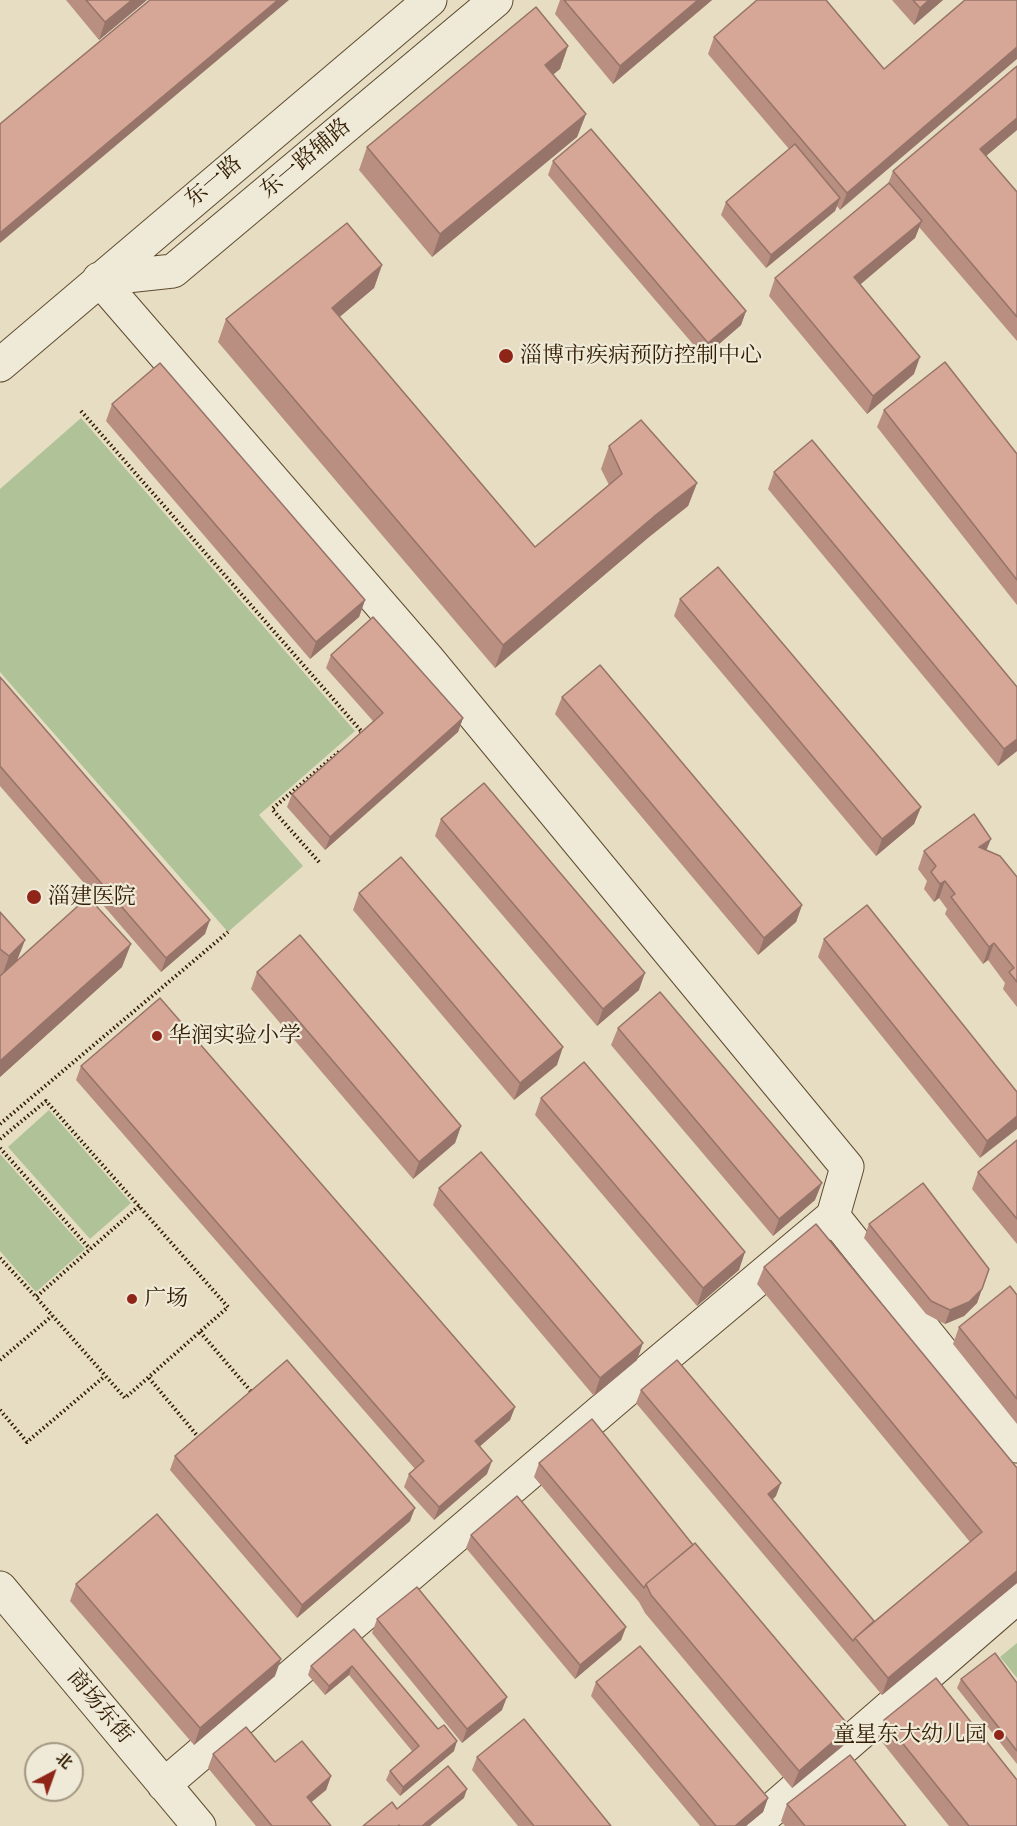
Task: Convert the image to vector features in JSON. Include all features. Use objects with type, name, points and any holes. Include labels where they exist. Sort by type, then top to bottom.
[{"type":"street","name":"东一路","points":[[0,365],[430,0]]},
{"type":"street","name":"东一路辅路","points":[[99,279],[172,271],[496,0]]},
{"type":"street","points":[[99,279],[428,658],[847,1167],[833,1216],[164,1785]]},
{"type":"street","points":[[833,1216],[1017,1446]]},
{"type":"street","name":"商场东街","points":[[0,1588],[199,1826]]},
{"type":"street","points":[[753,1826],[934,1685],[1017,1597]]},
{"type":"path","points":[[81,411],[362,732],[353,740]]},
{"type":"path","points":[[319,862],[272,808],[344,748]]},
{"type":"path","points":[[0,1124],[228,932]]},
{"type":"path","points":[[0,1139],[46,1101],[228,1306],[125,1398],[0,1258]]},
{"type":"path","points":[[0,1148],[90,1249]]},
{"type":"path","points":[[36,1298],[139,1206]]},
{"type":"path","points":[[0,1360],[52,1316]]},
{"type":"path","points":[[200,1332],[255,1397]]},
{"type":"path","points":[[0,1410],[27,1442],[105,1376]]},
{"type":"path","points":[[148,1378],[202,1442]]},
{"type":"green space","points":[[81,418],[355,731],[259,815],[303,866],[228,932],[0,672],[0,489]]},
{"type":"green space","points":[[49,1110],[131,1203],[90,1239],[8,1147]]},
{"type":"green space","points":[[0,1154],[85,1249],[36,1292],[0,1251]]},
{"type":"green space","points":[[1017,1643],[1017,1678],[1000,1657]]},
{"type":"building","points":[[86,0],[132,0],[105,22]]},
{"type":"building","points":[[150,0],[278,0],[0,233],[0,124]]},
{"type":"building","points":[[564,0],[698,0],[620,66]]},
{"type":"building","points":[[757,0],[826,0],[884,69],[965,0],[1017,0],[1017,47],[847,193],[714,37]]},
{"type":"building","points":[[913,0],[929,0],[920,8]]},
{"type":"building","points":[[536,7],[568,46],[545,65],[586,114],[440,234],[367,147]]},
{"type":"building","points":[[1017,66],[1017,118],[980,149],[1017,192],[1017,317],[893,171]]},
{"type":"building","points":[[591,129],[746,311],[708,343],[553,161]]},
{"type":"building","points":[[795,144],[840,198],[771,255],[726,202]]},
{"type":"building","points":[[889,183],[922,221],[854,277],[920,357],[873,396],[775,278]]},
{"type":"building","points":[[347,223],[382,265],[332,308],[535,547],[622,474],[609,446],[641,420],[697,483],[657,514],[503,645],[226,319]]},
{"type":"building","points":[[945,362],[1017,454],[1017,580],[884,410]]},
{"type":"building","points":[[160,363],[365,600],[316,642],[112,404]]},
{"type":"building","points":[[812,440],[1017,687],[1017,739],[1004,749],[774,472]]},
{"type":"building","points":[[718,567],[921,807],[882,839],[680,599]]},
{"type":"building","points":[[373,617],[463,718],[330,837],[292,794],[383,713],[331,655]]},
{"type":"building","points":[[600,665],[802,905],[764,938],[562,697]]},
{"type":"building","points":[[0,677],[210,920],[166,958],[0,766]]},
{"type":"building","points":[[484,783],[645,973],[603,1009],[441,819]]},
{"type":"building","points":[[974,814],[991,839],[979,847],[1000,856],[1017,877],[1017,982],[1009,972],[1014,968],[994,943],[989,947],[951,897],[955,894],[945,881],[940,884],[931,872],[936,866],[924,851]]},
{"type":"building","points":[[401,857],[563,1047],[520,1083],[359,893]]},
{"type":"building","points":[[88,897],[131,944],[0,1061],[0,976]]},
{"type":"building","points":[[867,905],[1017,1092],[1017,1116],[987,1141],[824,939]]},
{"type":"building","points":[[0,912],[25,940],[9,956],[0,949]]},
{"type":"building","points":[[300,935],[461,1126],[419,1162],[257,972]]},
{"type":"building","points":[[660,992],[822,1183],[779,1219],[618,1028]]},
{"type":"building","points":[[160,998],[515,1407],[475,1441],[492,1461],[439,1507],[409,1474],[424,1461],[81,1066]]},
{"type":"building","points":[[584,1062],[745,1252],[703,1288],[541,1098]]},
{"type":"building","points":[[1017,1140],[1017,1219],[978,1172]]},
{"type":"building","points":[[481,1152],[643,1343],[600,1378],[439,1188]]},
{"type":"building","points":[[923,1183],[989,1269],[982,1289],[969,1302],[950,1310],[931,1301],[869,1224]]},
{"type":"building","points":[[816,1224],[1017,1468],[1017,1571],[888,1678],[855,1638],[982,1532],[764,1267]]},
{"type":"building","points":[[1010,1286],[1017,1295],[1017,1399],[959,1327]]},
{"type":"building","points":[[287,1360],[415,1508],[302,1605],[175,1456]]},
{"type":"building","points":[[677,1360],[781,1483],[768,1494],[874,1621],[853,1641],[641,1390]]},
{"type":"building","points":[[592,1419],[693,1545],[644,1588],[539,1463]]},
{"type":"building","points":[[517,1496],[626,1627],[580,1665],[471,1535]]},
{"type":"building","points":[[157,1514],[281,1659],[200,1728],[76,1584]]},
{"type":"building","points":[[695,1543],[850,1727],[799,1771],[651,1595],[646,1584]]},
{"type":"building","points":[[417,1587],[507,1697],[467,1729],[377,1619]]},
{"type":"building","points":[[354,1629],[438,1729],[444,1725],[457,1741],[403,1787],[390,1771],[419,1746],[352,1666],[329,1686],[311,1666]]},
{"type":"building","points":[[640,1646],[768,1798],[735,1826],[716,1826],[596,1682]]},
{"type":"building","points":[[995,1653],[1017,1683],[1017,1751],[961,1679]]},
{"type":"building","points":[[936,1678],[1017,1780],[1017,1826],[969,1826],[884,1720]]},
{"type":"building","points":[[524,1719],[611,1826],[534,1826],[477,1757]]},
{"type":"building","points":[[246,1727],[275,1762],[302,1741],[331,1776],[307,1797],[331,1826],[272,1826],[213,1754]]},
{"type":"building","points":[[850,1755],[906,1826],[805,1826],[787,1804]]},
{"type":"building","points":[[448,1766],[467,1789],[422,1826],[363,1826],[392,1802],[397,1809]]},
{"type":"place","name":"淄博市疾病预防控制中心","points":[[506,356]]},
{"type":"place","name":"淄建医院","points":[[34,897]]},
{"type":"place","name":"华润实验小学","points":[[157,1036]]},
{"type":"place","name":"广场","points":[[132,1299]]},
{"type":"place","name":"童星东大幼儿园","points":[[999,1735]]}]
